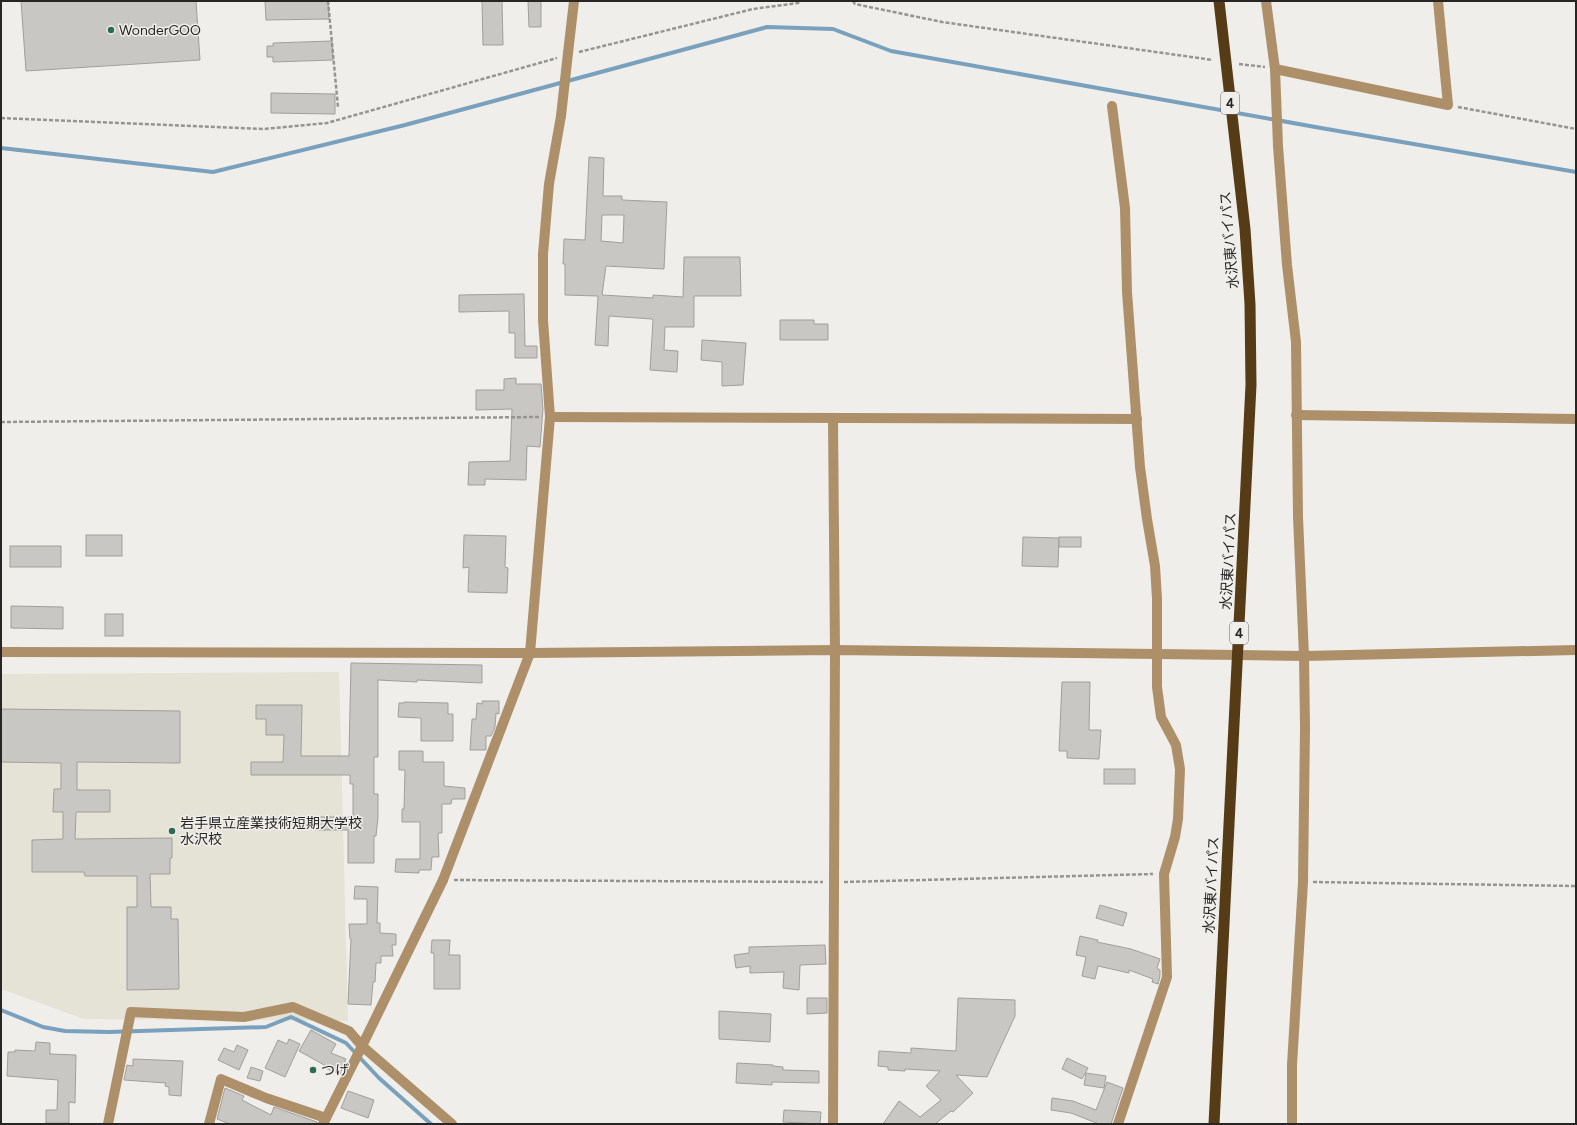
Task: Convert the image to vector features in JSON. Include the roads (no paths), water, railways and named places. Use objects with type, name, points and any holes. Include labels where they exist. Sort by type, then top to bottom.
[{"type":"highway","name":"水沢東バイパス","points":[[1214,1124],[1251,385],[1250,304],[1245,229],[1219,1]]},
{"type":"street","points":[[209,1124],[221,1079],[324,1121],[443,880],[530,653],[550,417],[543,320],[543,254],[549,184],[561,116],[574,1]]},
{"type":"street","points":[[1266,1],[1275,69],[1278,146],[1287,265],[1296,342],[1298,517],[1304,656],[1305,728],[1303,882],[1292,1065],[1292,1124]]},
{"type":"street","points":[[1275,69],[1448,105],[1438,1]]},
{"type":"street","points":[[1112,106],[1125,208],[1127,292],[1140,467],[1155,566],[1158,599],[1157,687],[1161,717],[1176,745],[1180,769],[1178,819],[1175,837],[1164,874],[1167,977],[1118,1124]]},
{"type":"street","points":[[1296,414],[1576,419]]},
{"type":"street","points":[[550,417],[1137,419]]},
{"type":"street","points":[[833,419],[835,650],[833,1124]]},
{"type":"street","points":[[1,652],[530,653],[835,650],[1304,656],[1576,650]]},
{"type":"street","points":[[108,1124],[131,1012],[244,1017],[293,1007],[350,1031],[362,1046],[452,1124]]},
{"type":"waterway","points":[[1,148],[213,172],[405,125],[767,27],[833,29],[891,51],[1576,172]]},
{"type":"waterway","points":[[1,1010],[43,1027],[65,1031],[109,1032],[266,1027],[291,1017],[346,1043],[379,1078],[431,1124]]},
{"type":"place","name":"WonderGOO","points":[[111,30]]},
{"type":"place","name":"岩手県立産業技術短期大学校 水沢校","points":[[172,831]]},
{"type":"place","name":"つげ","points":[[313,1070]]}]
